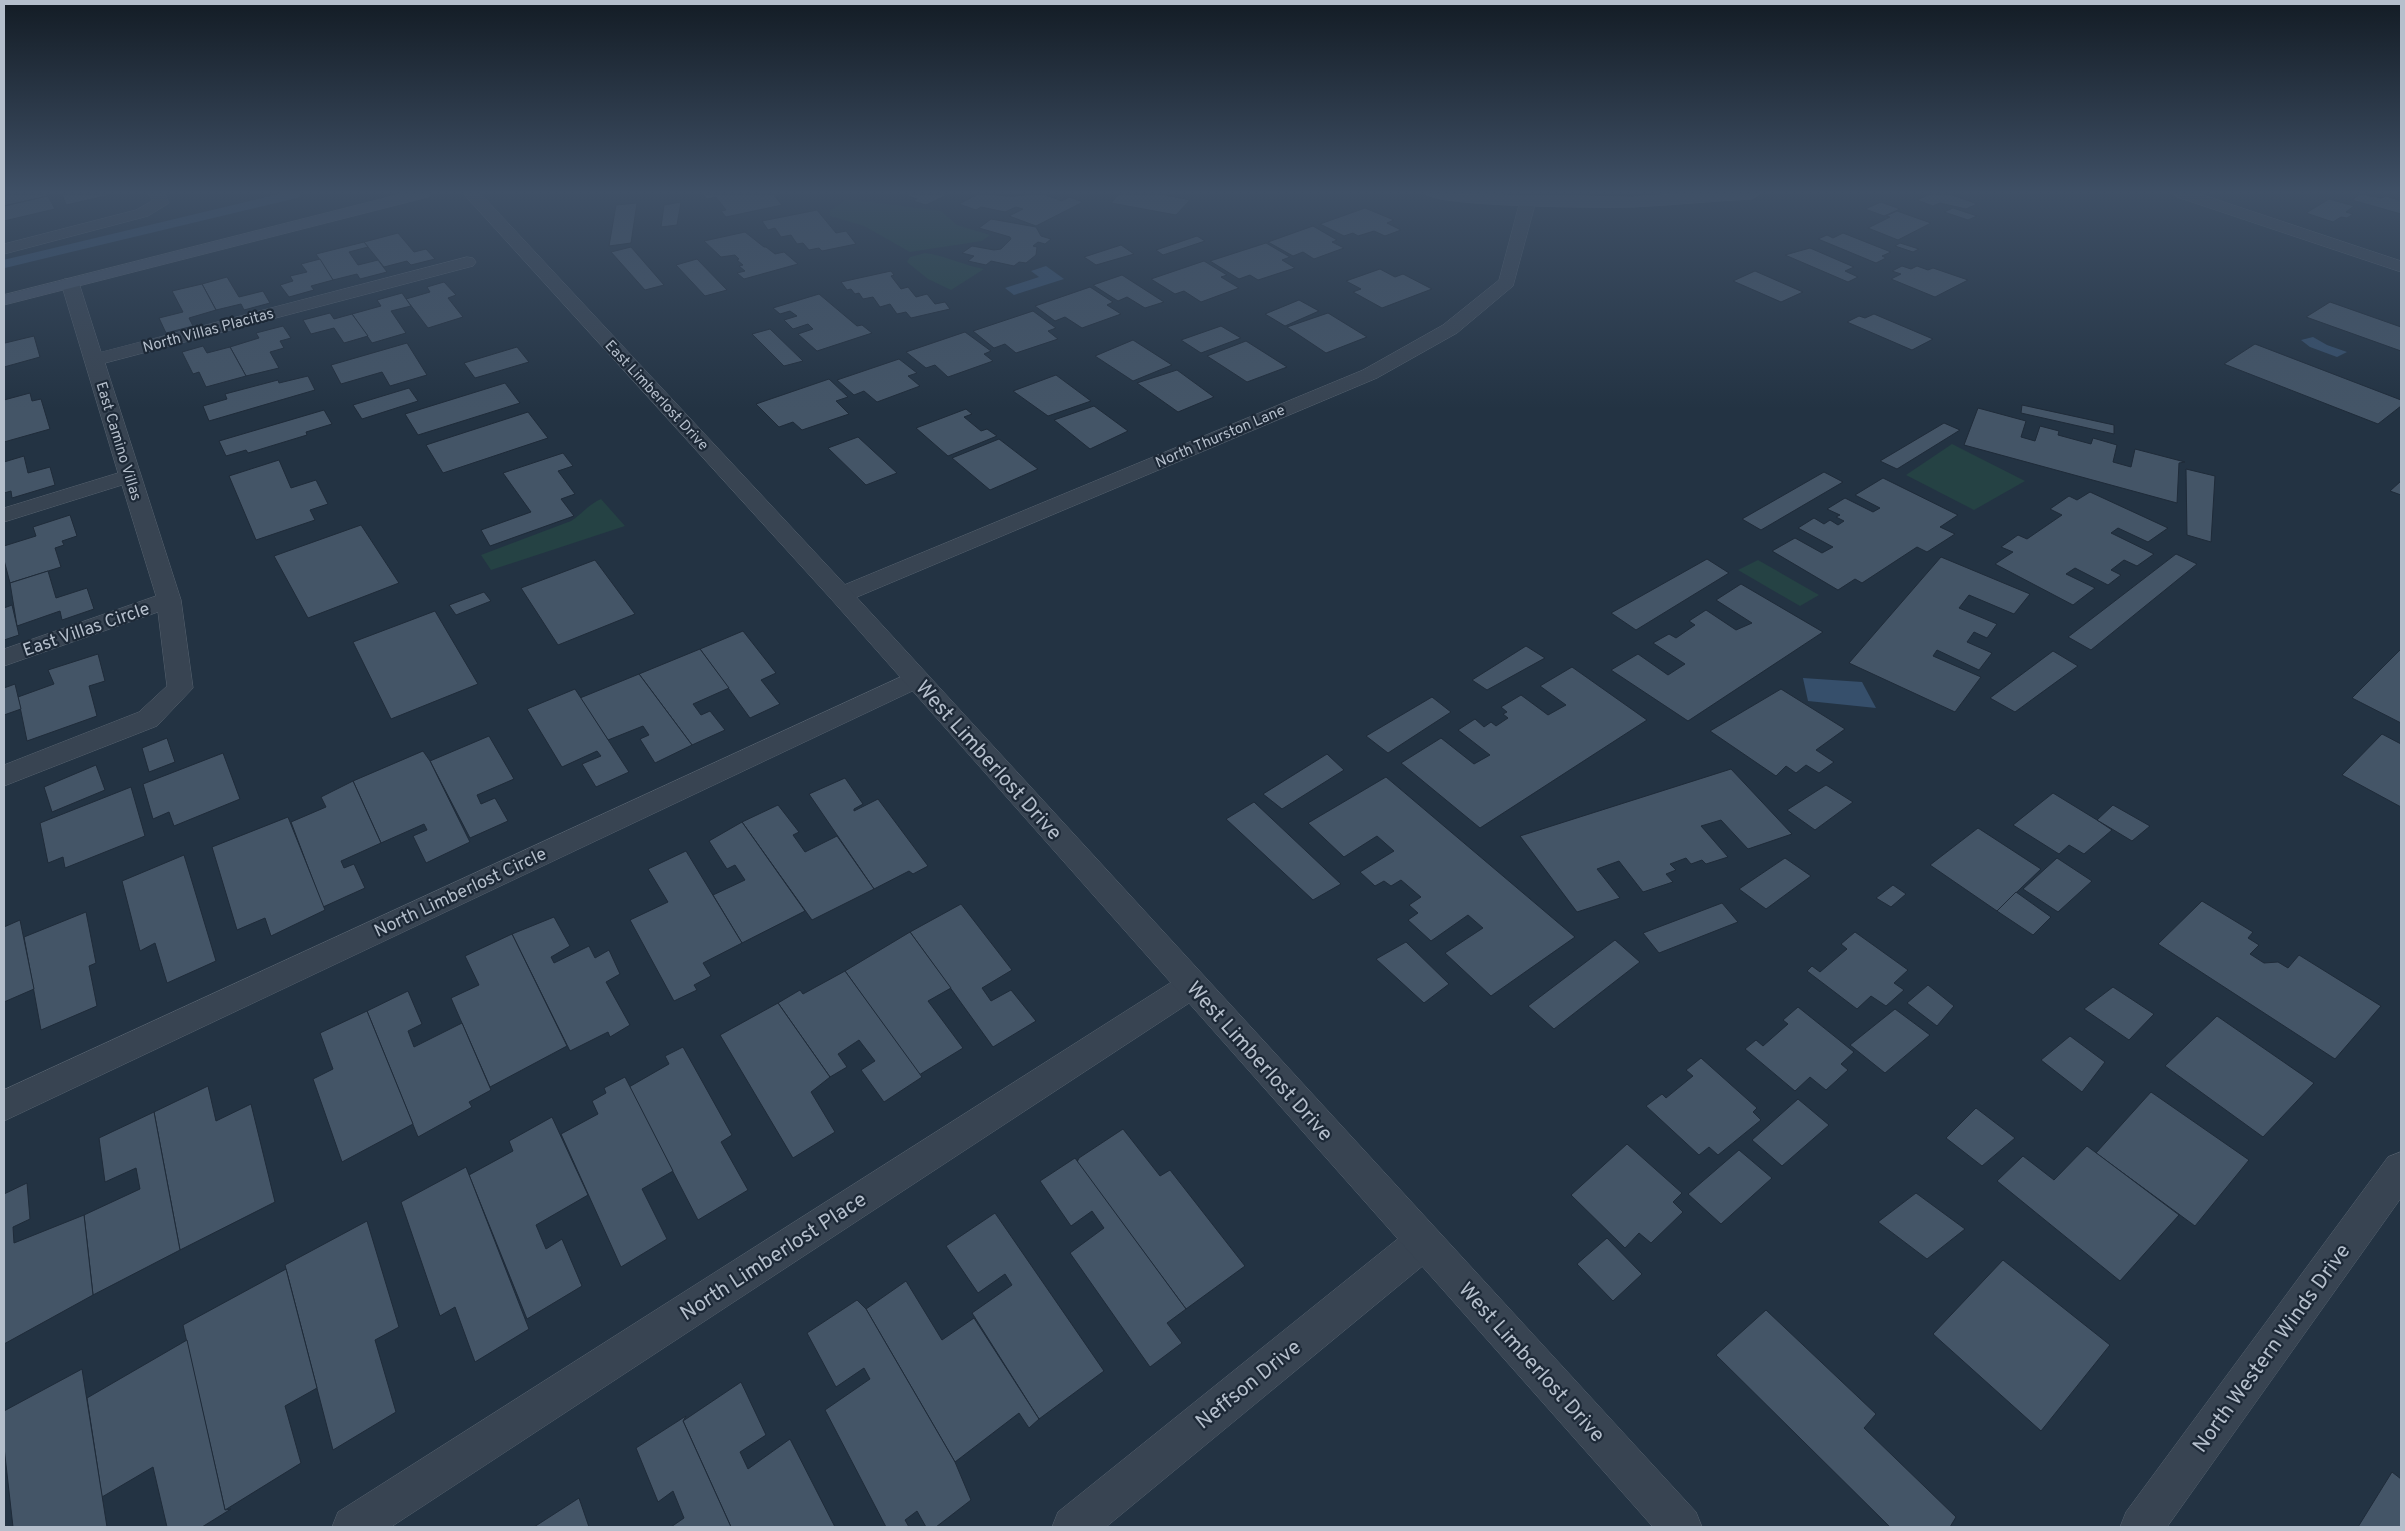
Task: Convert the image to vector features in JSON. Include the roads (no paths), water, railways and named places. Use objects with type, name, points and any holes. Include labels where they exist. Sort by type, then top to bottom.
[{"type":"main road","points":[[4,300],[139,265]]},
{"type":"street","name":"North Villas Placitas","points":[[94,360],[454,265]]},
{"type":"street","name":"East Limberlost Drive","points":[[538,265],[841,595]]},
{"type":"street","name":"North Thurston Lane","points":[[841,595],[1370,374],[1450,329],[1507,282],[1511,265]]},
{"type":"street","name":"East Camino Villas","points":[[4,776],[148,719],[180,688],[169,600],[70,283]]},
{"type":"street","points":[[4,515],[130,476]]},
{"type":"street","name":"West Limberlost Drive","points":[[841,595],[1681,1527]]},
{"type":"street","name":"East Villas Circle","points":[[4,658],[169,600]]},
{"type":"street","name":"North Limberlost Circle","points":[[4,1106],[916,679]]},
{"type":"street","name":"North Limberlost Place","points":[[353,1527],[1192,985]]},
{"type":"street","name":"North Western Winds Drive","points":[[2141,1527],[2401,1169]]},
{"type":"street","name":"Neffson Drive","points":[[1073,1527],[1423,1242]]},
{"type":"water","points":[[1046,266],[1064,279],[1014,295],[1005,288],[1039,277],[1031,271]]},
{"type":"water","points":[[2313,337],[2327,345],[2347,352],[2337,357],[2310,347],[2301,340]]},
{"type":"water","points":[[1803,678],[1862,682],[1876,708],[1808,701]]}]
